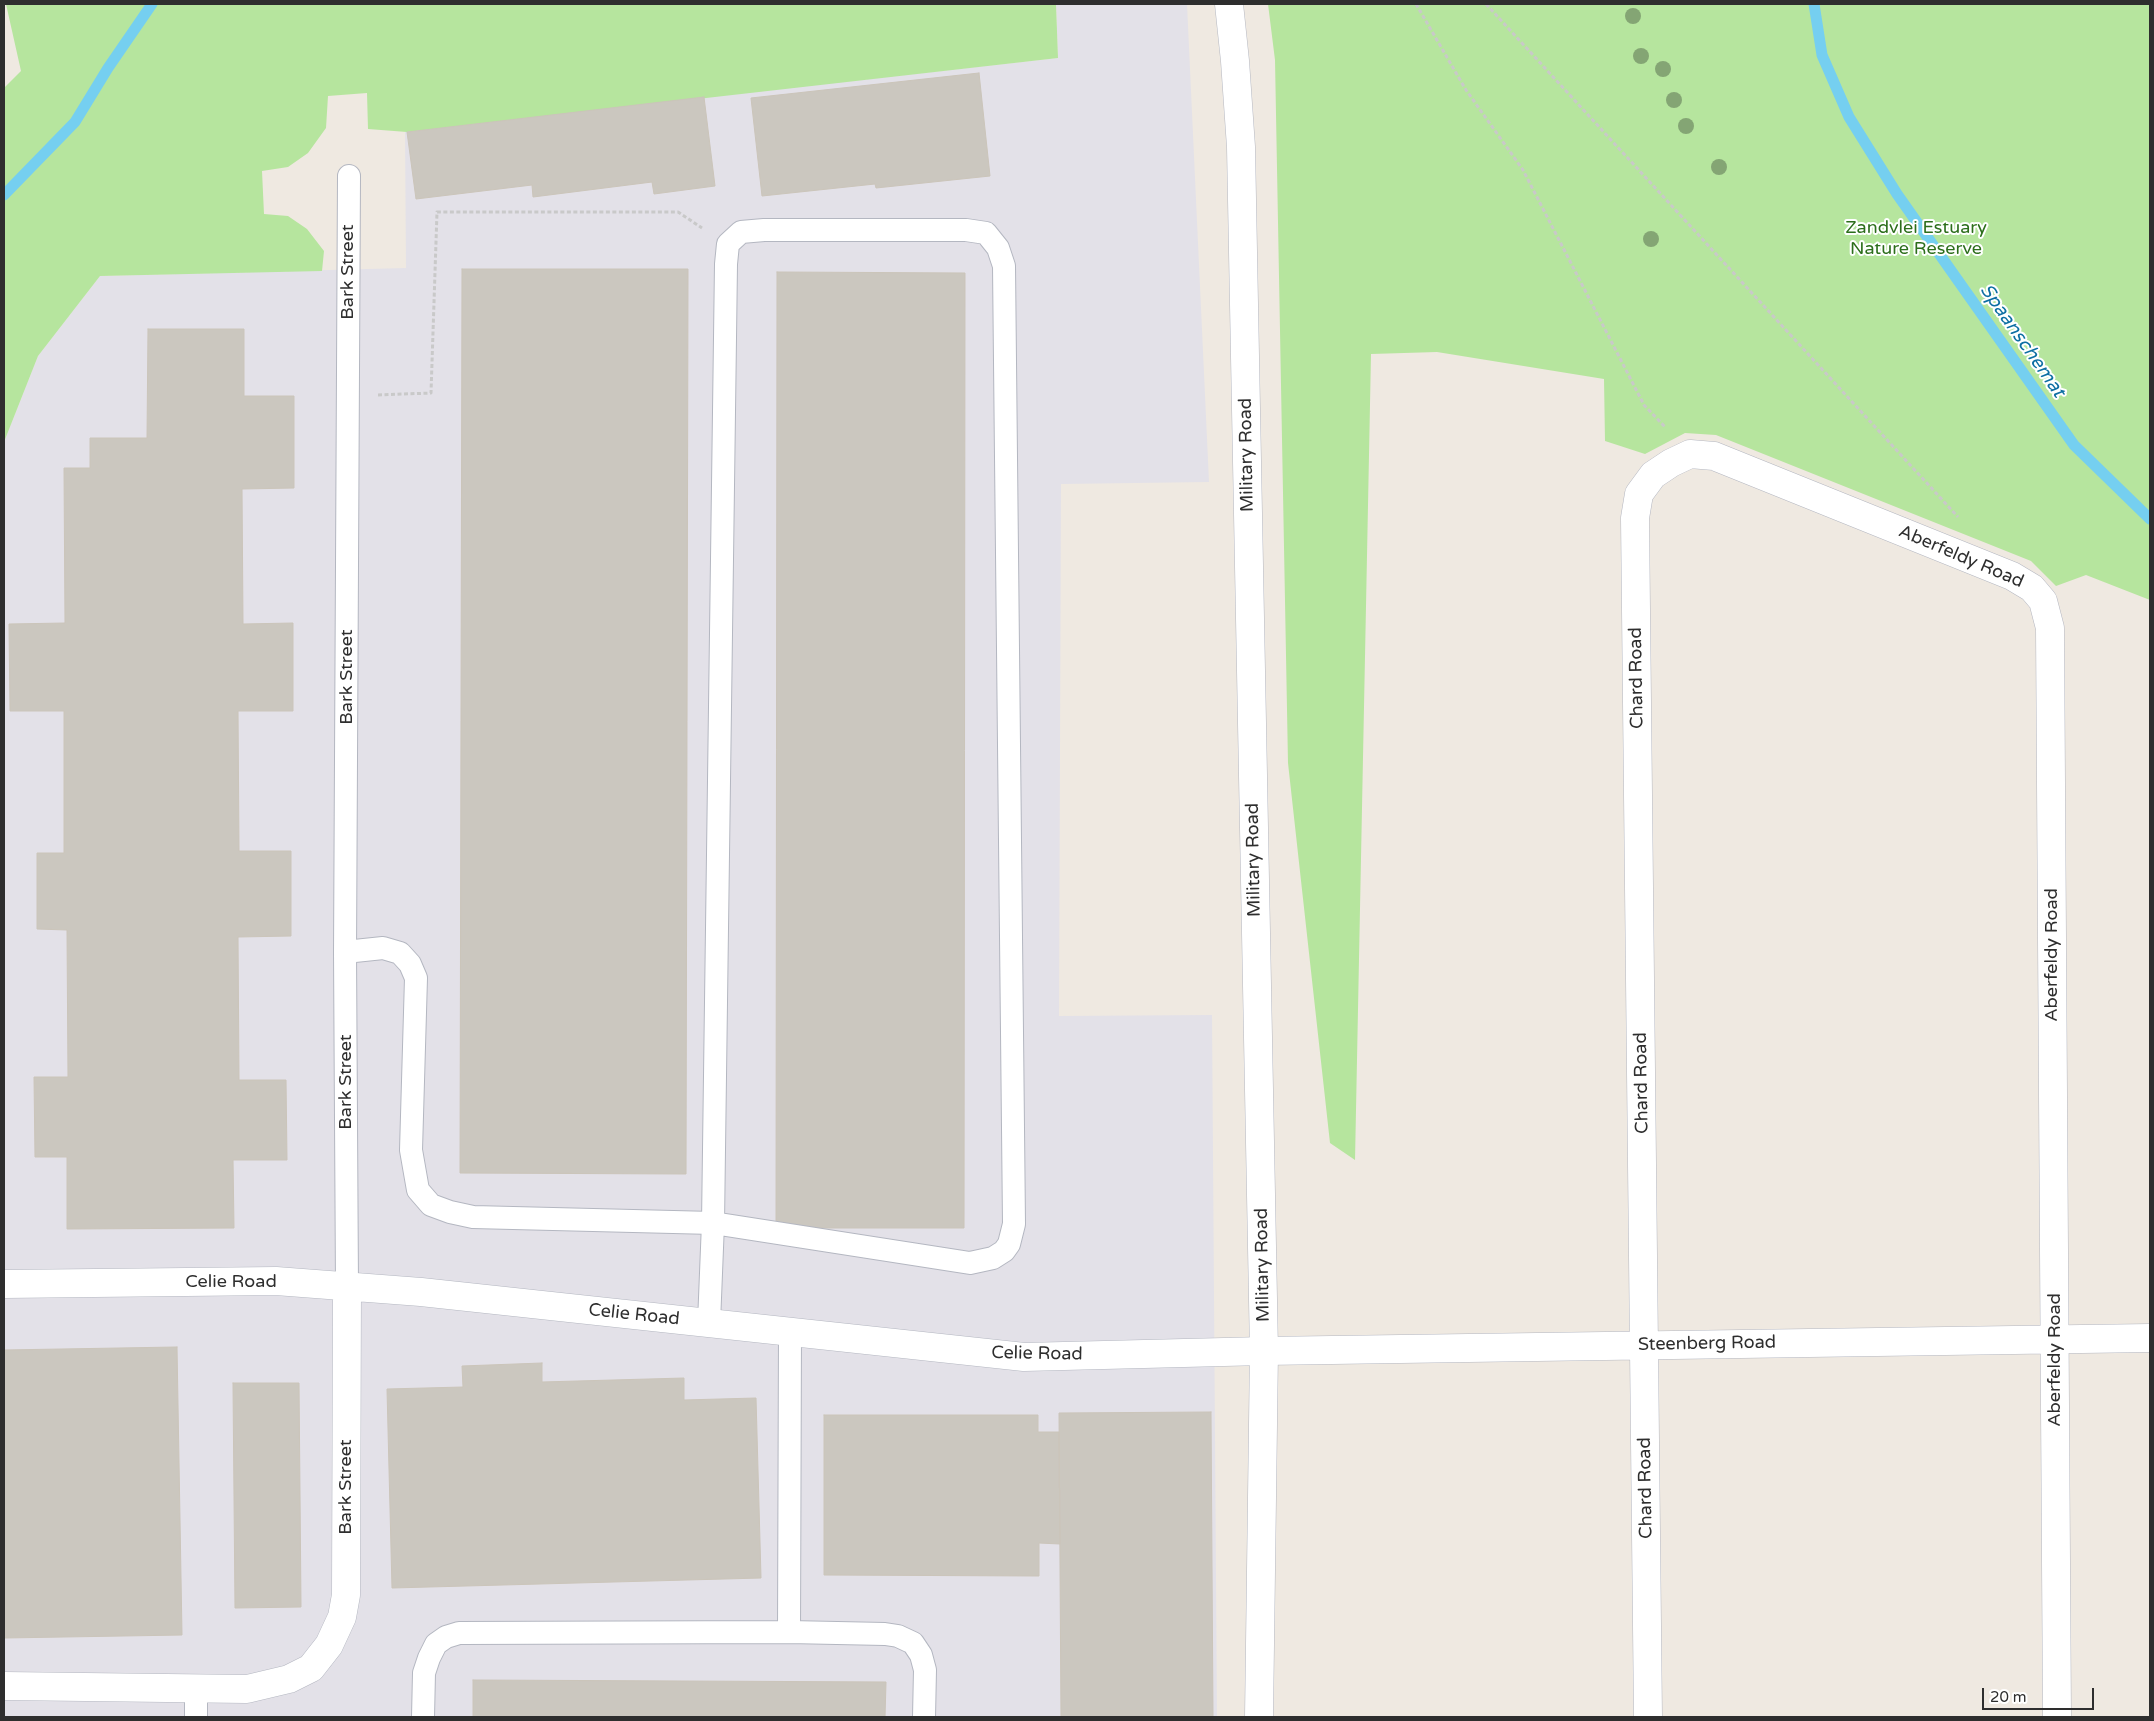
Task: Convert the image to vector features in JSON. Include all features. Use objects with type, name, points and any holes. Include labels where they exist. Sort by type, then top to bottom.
[{"type":"street","name":"Military Road","points":[[1229,4],[1241,147],[1264,1351],[1259,1717]]},
{"type":"street","name":"Aberfeldy Road","points":[[1680,458],[1714,456],[2012,576],[2032,588],[2043,601],[2050,628],[2058,1717]]},
{"type":"street","name":"Chard Road","points":[[1648,1717],[1635,518],[1639,494],[1653,475],[1680,458]]},
{"type":"street","name":"Celie Road","points":[[4,1284],[276,1281],[421,1292],[1024,1357],[1264,1351]]},
{"type":"street","name":"Bark Street","points":[[4,1686],[247,1689],[289,1679],[311,1668],[329,1645],[342,1617],[346,1595],[347,1287]]},
{"type":"street","name":"Steenberg Road","points":[[1264,1351],[2150,1338]]},
{"type":"lane","name":"Bark Street","points":[[347,1287],[346,952],[349,176]]},
{"type":"lane","points":[[346,952],[384,948],[400,953],[410,964],[416,978],[412,1150],[418,1190],[431,1204],[450,1212],[473,1217],[713,1223],[970,1263],[993,1258],[1004,1250],[1009,1244],[1014,1224],[1004,266],[998,248],[986,233],[966,230],[764,230],[741,232],[728,244],[726,264],[713,1223],[709,1322]]},
{"type":"lane","points":[[789,1632],[790,1331]]},
{"type":"lane","points":[[423,1717],[424,1674],[429,1658],[436,1644],[446,1637],[458,1633],[789,1632],[885,1634],[898,1636],[913,1643],[921,1655],[925,1670],[924,1717]]},
{"type":"lane","points":[[196,1688],[196,1717]]},
{"type":"path","points":[[1416,4],[1466,90],[1523,170],[1644,405],[1680,458]]},
{"type":"path","points":[[1486,4],[1965,524]]},
{"type":"path","points":[[348,396],[431,393],[437,212],[678,212],[728,244]]},
{"type":"shaded area","points":[[1056,4],[1187,4],[1209,482],[1061,484],[1059,1016],[1212,1015],[1217,1717],[4,1717],[4,442],[38,356],[100,276],[406,268],[405,130],[1058,58]]},
{"type":"green space","points":[[6,4],[1056,4],[1058,58],[407,132],[368,129],[367,93],[328,96],[326,128],[308,153],[288,167],[262,171],[264,214],[288,216],[307,229],[324,251],[322,271],[100,276],[38,356],[4,442],[4,88],[21,71]]},
{"type":"green space","name":"Zandvlei Estuary Nature Reserve","points":[[1268,4],[2150,4],[2150,600],[2086,575],[2056,586],[2031,561],[1716,435],[1685,433],[1645,454],[1605,441],[1604,379],[1437,352],[1371,354],[1355,1160],[1330,1143],[1288,763],[1275,60]]},
{"type":"building","points":[[979,73],[990,176],[876,188],[875,184],[762,196],[751,98]]},
{"type":"building","points":[[704,97],[715,186],[654,194],[652,182],[533,197],[532,185],[416,199],[407,132]]},
{"type":"building","points":[[462,269],[688,269],[686,1174],[460,1173]]},
{"type":"building","points":[[777,272],[965,273],[964,1228],[776,1228]]},
{"type":"building","points":[[148,329],[244,329],[244,396],[294,396],[294,488],[242,489],[243,624],[293,623],[293,711],[238,711],[239,851],[291,851],[291,936],[238,937],[239,1080],[286,1080],[287,1160],[233,1160],[234,1228],[67,1229],[67,1157],[35,1157],[34,1077],[68,1077],[67,930],[37,929],[37,853],[64,853],[64,711],[10,711],[9,624],[65,623],[64,468],[90,468],[90,438],[147,438]]},
{"type":"building","points":[[177,1347],[182,1635],[4,1638],[4,1350]]},
{"type":"building","points":[[542,1363],[542,1382],[684,1378],[684,1400],[756,1398],[761,1578],[392,1588],[387,1389],[463,1387],[462,1366]]},
{"type":"building","points":[[233,1383],[299,1383],[301,1607],[235,1608]]},
{"type":"building","points":[[1211,1412],[1213,1717],[1061,1717],[1059,1413]]},
{"type":"building","points":[[824,1415],[1038,1415],[1038,1432],[1059,1432],[1060,1544],[1039,1543],[1039,1576],[824,1575]]},
{"type":"building","points":[[473,1680],[886,1682],[885,1717],[473,1717]]},
{"type":"waterway","name":"Spaanschemat","points":[[4,195],[75,122],[108,68],[152,4]]},
{"type":"waterway","name":"Spaanschemat","points":[[1814,4],[1822,55],[1849,117],[1897,194],[2074,445],[2150,519]]}]
